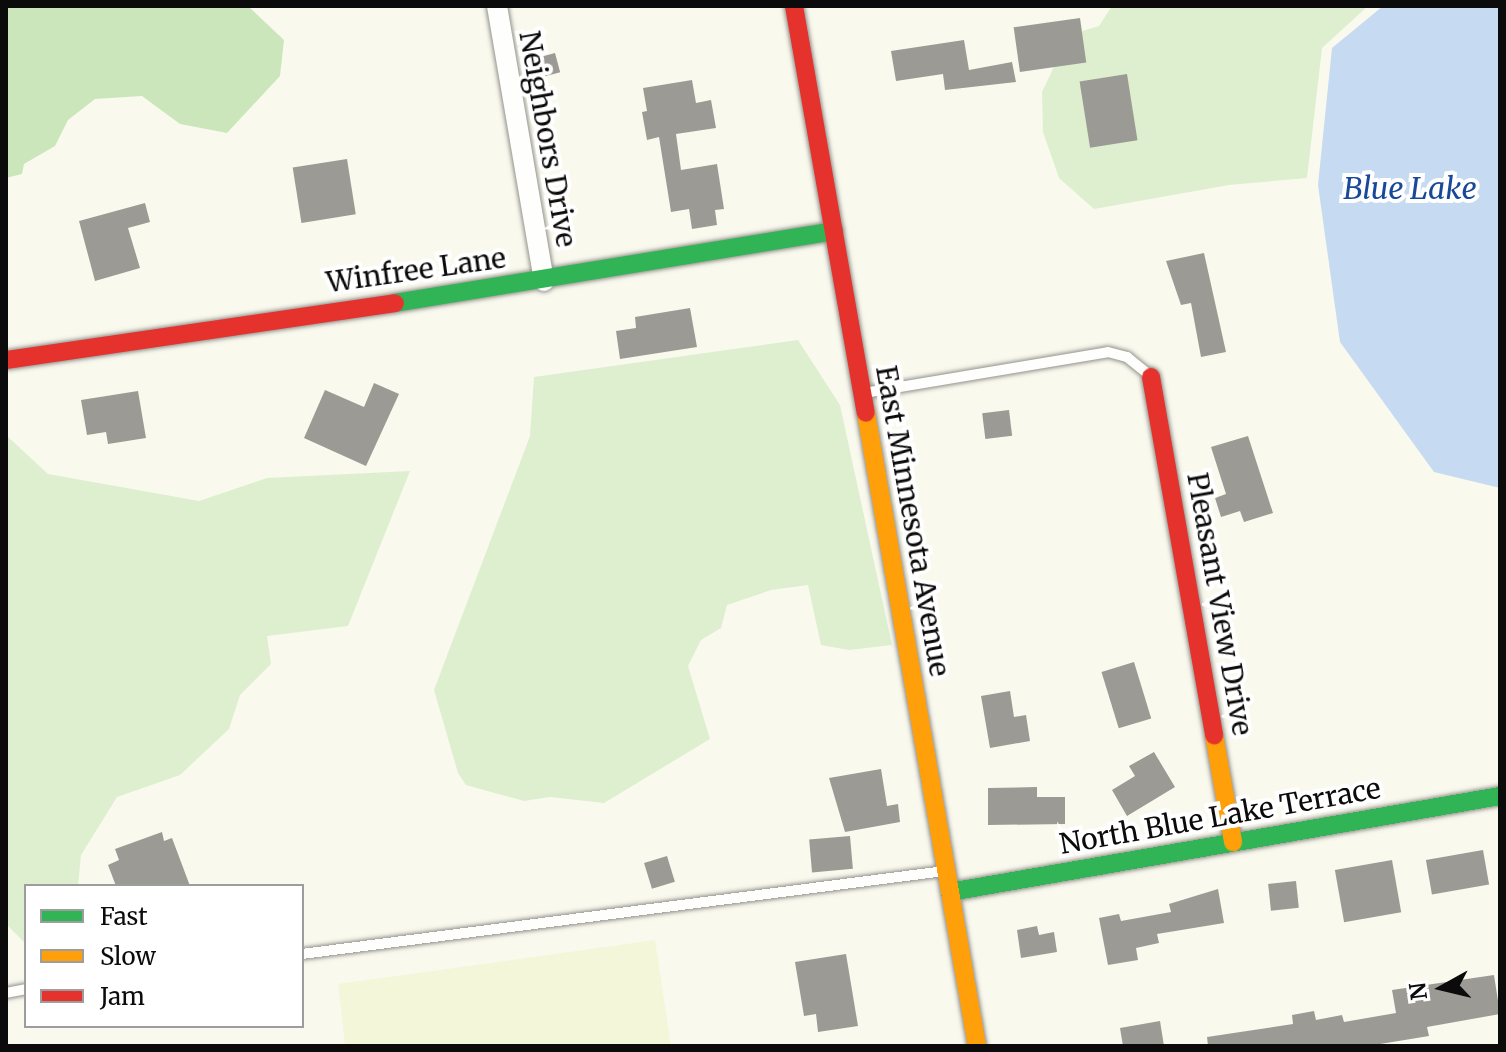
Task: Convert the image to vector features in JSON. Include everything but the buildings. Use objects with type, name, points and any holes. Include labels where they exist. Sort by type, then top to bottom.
[{"type":"street","name":"Neighbors Drive","points":[[497,6],[544,281]]},
{"type":"street","name":"East Minnesota Avenue","points":[[794,6],[977,1046]]},
{"type":"street","name":"Winfree Lane","points":[[6,360],[544,281],[834,231]]},
{"type":"street","name":"Pleasant View Drive","points":[[1151,377],[1233,842]]},
{"type":"street","name":"North Blue Lake Terrace","points":[[950,892],[1500,796]]},
{"type":"lane","points":[[862,393],[1108,352],[1140,364],[1151,377]]},
{"type":"lane","points":[[304,954],[947,870]]},
{"type":"green space","points":[[6,6],[248,6],[284,40],[280,76],[227,133],[180,124],[142,96],[95,99],[68,120],[55,146],[24,164],[22,174],[6,178]]},
{"type":"green space","points":[[1112,6],[1368,6],[1322,48],[1307,178],[1229,185],[1094,209],[1059,178],[1043,132],[1042,92],[1069,35],[1099,26]]},
{"type":"green space","points":[[798,340],[840,405],[892,645],[849,650],[821,645],[808,585],[771,590],[727,605],[721,628],[701,640],[688,666],[710,739],[604,803],[550,797],[524,801],[466,785],[458,773],[434,690],[530,436],[534,377]]},
{"type":"green space","points":[[6,435],[48,474],[199,501],[267,478],[410,471],[348,626],[267,636],[271,664],[240,695],[229,729],[180,775],[117,797],[81,855],[78,884],[24,884],[24,942],[6,924]]},
{"type":"green space","points":[[655,940],[671,1046],[345,1046],[338,984]]},
{"type":"water","name":"Blue Lake","points":[[1383,6],[1500,6],[1500,488],[1434,472],[1340,342],[1318,185],[1332,48]]},
{"type":"traffic: fast","points":[[395,303],[834,231]]},
{"type":"traffic: fast","points":[[950,892],[1500,796]]},
{"type":"traffic: slow","points":[[866,413],[977,1046]]},
{"type":"traffic: slow","points":[[1214,735],[1233,842]]},
{"type":"traffic: jam","points":[[794,6],[866,413]]},
{"type":"traffic: jam","points":[[6,360],[395,303]]},
{"type":"traffic: jam","points":[[1151,377],[1214,735]]}]
